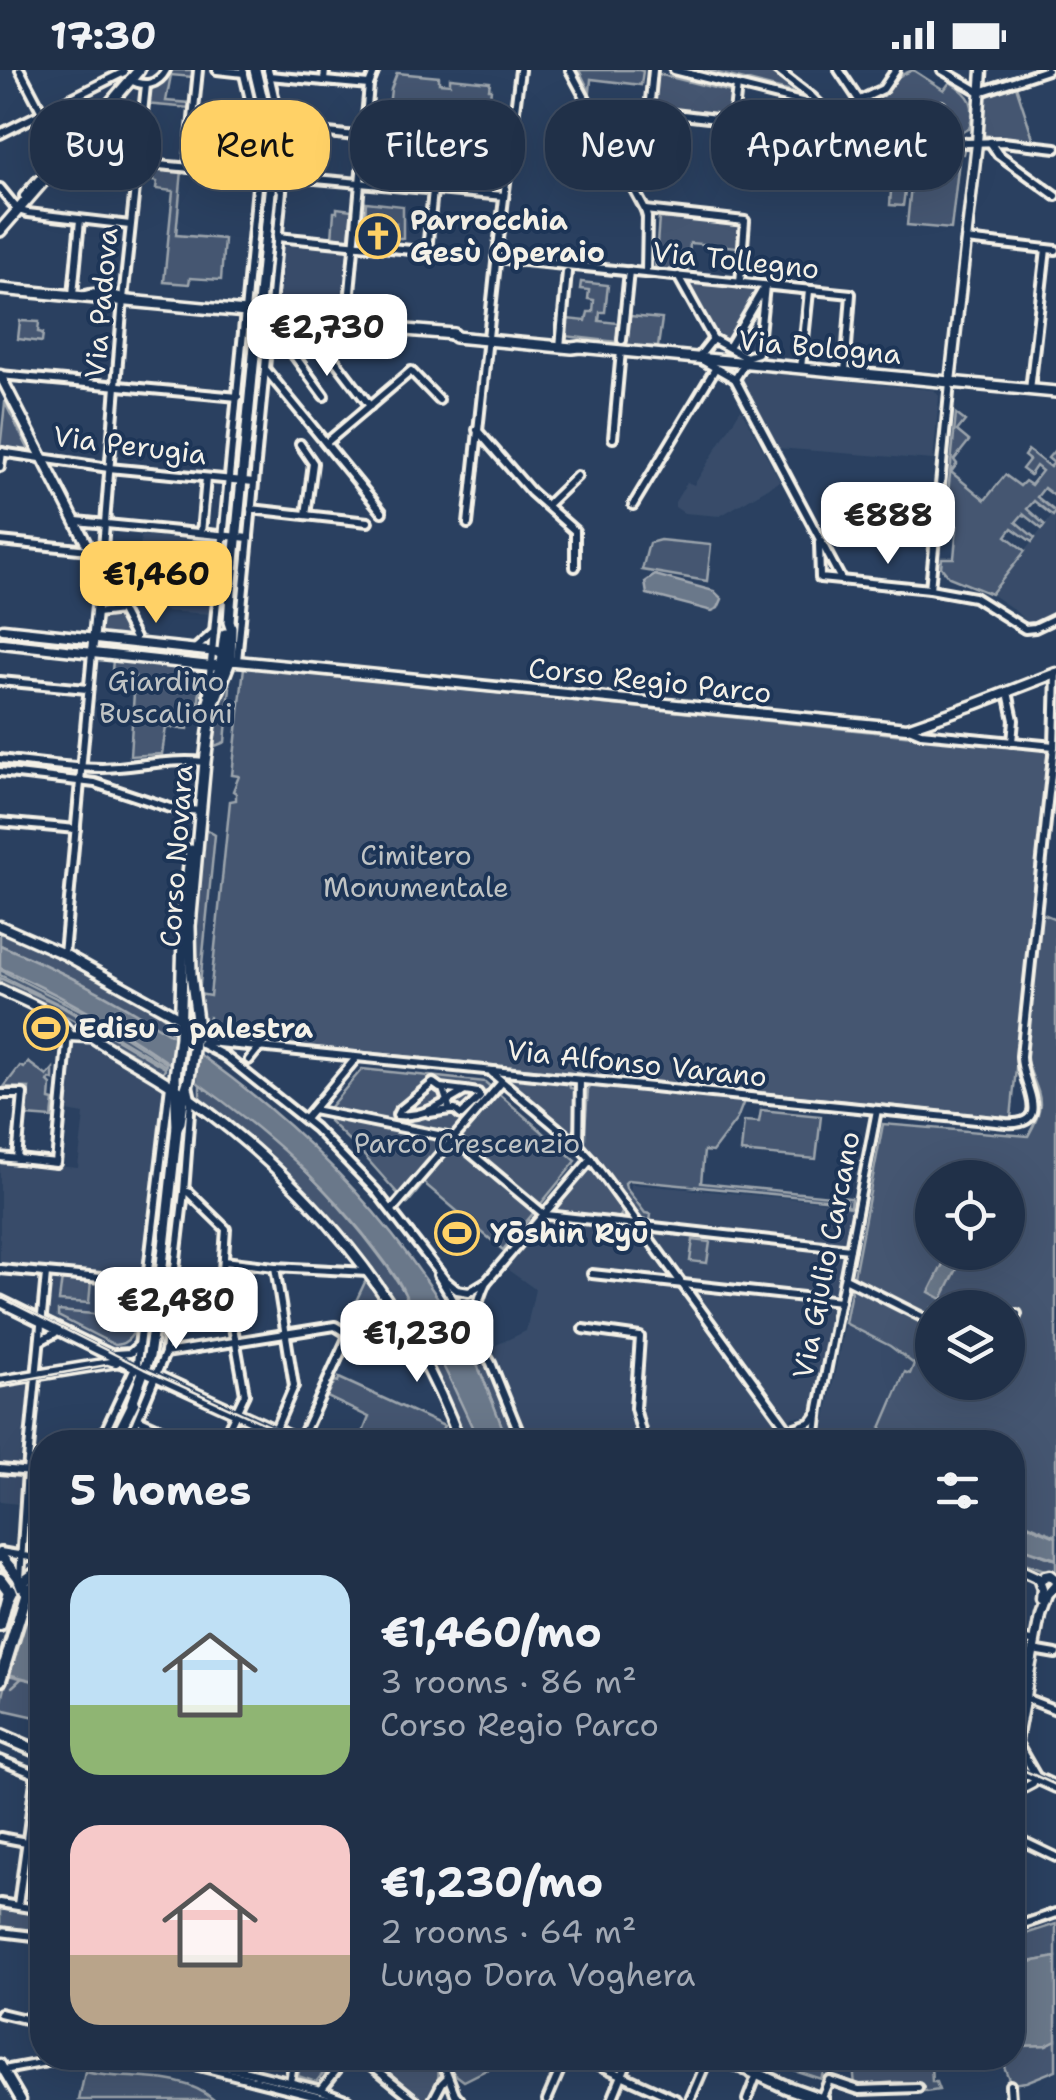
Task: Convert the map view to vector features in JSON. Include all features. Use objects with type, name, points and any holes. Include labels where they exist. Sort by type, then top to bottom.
[{"type":"main road","points":[[108,100],[125,74],[139,70]]},
{"type":"main road","name":"Corso Novara","points":[[255,70],[262,100]]},
{"type":"main road","points":[[0,231],[35,190]]},
{"type":"main road","name":"Corso Novara","points":[[183,1089],[197,1020],[190,974],[190,926],[206,706],[231,628],[231,592],[270,190]]},
{"type":"main road","name":"Via Bologna","points":[[0,288],[246,312],[311,326],[346,325],[580,347],[622,345],[698,358],[1056,392]]},
{"type":"main road","name":"Corso Novara","points":[[202,762],[222,658]]},
{"type":"main road","name":"Corso Novara","points":[[183,1089],[176,1070],[184,905],[198,810]]},
{"type":"main road","points":[[120,1430],[156,1353],[183,1089]]},
{"type":"main road","points":[[0,1304],[266,1430]]},
{"type":"main road","points":[[41,1324],[145,1374]]},
{"type":"main road","points":[[0,1554],[20,1588],[0,1680]]},
{"type":"main road","points":[[0,1625],[20,1588]]},
{"type":"main road","points":[[0,1736],[30,1749]]},
{"type":"main road","points":[[1025,1776],[1056,1790]]},
{"type":"main road","points":[[749,2070],[822,2100]]},
{"type":"street","points":[[20,70],[36,100]]},
{"type":"street","points":[[68,100],[125,74],[146,85],[158,80],[166,70]]},
{"type":"street","points":[[195,100],[198,70]]},
{"type":"street","points":[[217,70],[243,72]]},
{"type":"street","points":[[324,81],[325,70]]},
{"type":"street","points":[[367,100],[375,70]]},
{"type":"street","points":[[468,524],[520,70]]},
{"type":"street","points":[[570,70],[645,210],[646,272]]},
{"type":"street","points":[[653,70],[649,111],[733,121],[738,86]]},
{"type":"street","points":[[674,70],[794,100]]},
{"type":"street","points":[[777,70],[815,100]]},
{"type":"street","points":[[839,70],[860,100],[883,89],[896,70]]},
{"type":"street","points":[[942,70],[980,92],[1047,70]]},
{"type":"street","points":[[930,589],[982,70]]},
{"type":"street","name":"Corso Novara","points":[[243,72],[250,100]]},
{"type":"street","points":[[268,73],[368,85]]},
{"type":"street","name":"Corso Novara","points":[[268,73],[275,100]]},
{"type":"street","name":"Via Padova","points":[[144,100],[146,85]]},
{"type":"street","points":[[0,134],[30,118]]},
{"type":"street","points":[[963,142],[1056,148]]},
{"type":"street","points":[[990,142],[996,154],[1056,196]]},
{"type":"street","points":[[0,188],[28,214],[130,225]]},
{"type":"street","name":"Via Padova","points":[[102,573],[133,190]]},
{"type":"street","name":"Corso Novara","points":[[222,658],[215,632],[257,190]]},
{"type":"street","points":[[280,190],[282,196]]},
{"type":"street","name":"Corso Novara","points":[[222,658],[243,593],[283,190]]},
{"type":"street","points":[[346,325],[359,190]]},
{"type":"street","points":[[277,237],[430,252],[433,190],[504,196]]},
{"type":"street","points":[[645,210],[746,221],[740,283]]},
{"type":"street","points":[[78,296],[80,220]]},
{"type":"street","points":[[966,240],[1056,250]]},
{"type":"street","points":[[1030,390],[1046,249]]},
{"type":"street","name":"Via Tollegno","points":[[496,258],[851,294],[845,372]]},
{"type":"street","points":[[613,438],[629,271]]},
{"type":"street","points":[[560,345],[567,272]]},
{"type":"street","points":[[678,276],[713,339],[745,360]]},
{"type":"street","points":[[248,282],[251,304],[265,324],[268,348]]},
{"type":"street","points":[[729,347],[766,286]]},
{"type":"street","points":[[735,379],[745,360],[758,353],[766,286]]},
{"type":"street","points":[[801,368],[809,291]]},
{"type":"street","points":[[311,326],[370,406]]},
{"type":"street","name":"Via Bologna","points":[[284,340],[311,326]]},
{"type":"street","points":[[269,336],[284,340],[324,396]]},
{"type":"street","points":[[713,339],[698,358],[735,379],[842,580]]},
{"type":"street","points":[[266,369],[382,512]]},
{"type":"street","points":[[633,505],[715,369]]},
{"type":"street","points":[[326,443],[412,370],[439,400]]},
{"type":"street","points":[[0,375],[238,397]]},
{"type":"street","points":[[0,375],[135,638]]},
{"type":"street","points":[[478,430],[531,492],[574,532],[575,568]]},
{"type":"street","points":[[300,444],[313,463],[306,515]]},
{"type":"street","points":[[0,467],[1,452]]},
{"type":"street","name":"Via Perugia","points":[[1,452],[109,468],[254,482]]},
{"type":"street","points":[[547,505],[577,476]]},
{"type":"street","points":[[201,534],[206,478]]},
{"type":"street","points":[[252,509],[368,522]]},
{"type":"street","points":[[75,521],[248,538]]},
{"type":"street","points":[[0,541],[90,550]]},
{"type":"street","points":[[820,542],[820,578],[974,597],[1025,629],[1056,618]]},
{"type":"street","points":[[222,556],[234,558]]},
{"type":"street","points":[[64,954],[87,689],[102,573]]},
{"type":"street","points":[[231,592],[243,593]]},
{"type":"street","points":[[218,597],[222,658]]},
{"type":"street","points":[[98,612],[121,610]]},
{"type":"street","points":[[1,645],[2,625]]},
{"type":"street","name":"Corso Regio Parco","points":[[2,625],[194,649],[222,658]]},
{"type":"street","points":[[194,649],[215,632]]},
{"type":"street","name":"Corso Regio Parco","points":[[1,645],[222,658],[908,728],[1056,673]]},
{"type":"street","points":[[908,728],[921,733],[1054,746],[1056,673]]},
{"type":"street","points":[[0,680],[87,689]]},
{"type":"street","points":[[1008,692],[1014,720],[1012,742]]},
{"type":"street","name":"Via Alfonso Varano","points":[[193,1039],[1006,1123],[1027,1121],[1036,1109],[1036,1100],[1021,1068],[1021,1056],[1054,746]]},
{"type":"street","points":[[0,759],[81,768],[167,760],[202,762]]},
{"type":"street","points":[[0,772],[108,786],[170,808],[198,810]]},
{"type":"street","points":[[0,822],[76,829]]},
{"type":"street","points":[[0,926],[64,954],[162,1010],[180,1022],[193,1039],[242,1066],[264,1047]]},
{"type":"street","points":[[0,990],[50,1015],[73,1033],[91,1038],[183,1089],[285,1178],[324,1218],[398,1316],[436,1381],[455,1430]]},
{"type":"street","points":[[0,1157],[56,1163],[68,1047],[73,1033]]},
{"type":"street","points":[[249,1060],[248,1050],[239,1044],[230,1050],[228,1056],[234,1062],[306,1118],[392,1210],[479,1340]]},
{"type":"street","points":[[306,1118],[356,1058]]},
{"type":"street","points":[[489,1071],[590,1160],[789,1430]]},
{"type":"street","points":[[578,1146],[580,1080]]},
{"type":"street","points":[[392,1210],[502,1082]]},
{"type":"street","points":[[442,1088],[465,1091],[478,1093],[480,1096],[462,1115],[448,1106],[442,1088],[436,1083],[397,1114],[426,1113],[448,1106],[465,1091]]},
{"type":"street","points":[[108,1430],[145,1374],[165,1353],[184,1192],[183,1089]]},
{"type":"street","points":[[133,1430],[145,1374],[139,1344],[146,1282],[183,1089]]},
{"type":"street","points":[[0,1094],[23,1094],[17,1159]]},
{"type":"street","points":[[313,1110],[453,1138],[546,1215],[850,1249]]},
{"type":"street","name":"Via Giulio Carcano","points":[[817,1430],[877,1110]]},
{"type":"street","points":[[456,1307],[460,1296],[487,1281],[590,1160]]},
{"type":"street","points":[[184,1192],[226,1229],[223,1271],[245,1394],[228,1430]]},
{"type":"street","points":[[224,1262],[368,1272]]},
{"type":"street","points":[[274,1430],[294,1386],[275,1267]]},
{"type":"street","points":[[434,1268],[452,1287],[476,1295],[478,1305]]},
{"type":"street","points":[[0,1269],[146,1282]]},
{"type":"street","points":[[31,1430],[46,1274]]},
{"type":"street","points":[[592,1274],[840,1301]]},
{"type":"street","points":[[844,1278],[915,1314]]},
{"type":"street","points":[[487,1281],[475,1323],[518,1430]]},
{"type":"street","points":[[170,1310],[229,1300]]},
{"type":"street","points":[[165,1353],[335,1326],[352,1328],[456,1307],[468,1314],[478,1305]]},
{"type":"street","points":[[352,1328],[359,1336],[404,1325]]},
{"type":"street","points":[[305,1430],[352,1328]]},
{"type":"street","points":[[583,1329],[640,1337],[635,1408],[641,1430]]},
{"type":"street","points":[[39,1341],[55,1334]]},
{"type":"street","points":[[107,1354],[130,1353],[139,1344]]},
{"type":"street","points":[[0,1381],[116,1362]]},
{"type":"street","name":"Via Giulio Carcano","points":[[808,1422],[814,1420],[820,1408]]},
{"type":"street","points":[[138,1419],[162,1430]]},
{"type":"street","points":[[792,1430],[808,1422],[816,1430]]},
{"type":"street","points":[[20,1588],[30,1439]]},
{"type":"street","points":[[0,1469],[30,1471]]},
{"type":"street","points":[[0,1554],[30,1557]]},
{"type":"street","points":[[1025,1571],[1050,1584],[1040,1614],[1025,1696]]},
{"type":"street","points":[[1025,1642],[1056,1654]]},
{"type":"street","points":[[1025,1702],[1056,1710]]},
{"type":"street","points":[[0,1760],[30,1772]]},
{"type":"street","points":[[1025,1763],[1034,1780],[1025,1786]]},
{"type":"street","points":[[18,1905],[30,1821]]},
{"type":"street","points":[[0,1836],[30,1842]]},
{"type":"street","points":[[1025,1842],[1056,1857]]},
{"type":"street","points":[[0,1902],[30,1908]]},
{"type":"street","points":[[1025,1924],[1056,1913]]},
{"type":"street","points":[[0,1932],[30,1936]]},
{"type":"street","points":[[0,2013],[30,2021]]},
{"type":"street","points":[[20,2100],[1,2067],[30,2063]]},
{"type":"street","points":[[238,2070],[333,2100]]},
{"type":"street","points":[[242,2070],[348,2100]]},
{"type":"street","points":[[290,2082],[292,2070]]},
{"type":"street","points":[[320,2090],[336,2070]]},
{"type":"street","points":[[378,2070],[415,2100]]},
{"type":"street","points":[[446,2070],[457,2098]]},
{"type":"street","points":[[547,2100],[561,2070]]},
{"type":"street","points":[[611,2070],[677,2100]]},
{"type":"street","points":[[612,2100],[624,2070]]},
{"type":"street","points":[[690,2100],[703,2070]]},
{"type":"street","points":[[746,2100],[758,2074]]},
{"type":"street","points":[[433,2100],[448,2077]]},
{"type":"street","points":[[822,2100],[830,2080],[860,2090],[918,2088]]},
{"type":"street","points":[[1010,2085],[1011,2100]]},
{"type":"shaded area","points":[[284,245],[348,250],[342,314],[277,308]]},
{"type":"shaded area","points":[[750,371],[934,390],[939,396],[933,460],[777,448],[741,382]]},
{"type":"shaded area","points":[[741,409],[780,481],[720,516],[684,513],[675,507],[675,502],[687,482],[694,485]]},
{"type":"shaded area","points":[[1056,511],[1056,612],[1029,624],[991,594]]},
{"type":"shaded area","points":[[141,535],[217,543],[210,614],[163,611],[165,582],[155,580],[157,554],[140,551]]},
{"type":"shaded area","points":[[655,575],[714,591],[722,599],[712,611],[647,594],[645,582]]},
{"type":"shaded area","points":[[0,945],[71,978],[205,1058],[267,1106],[377,1216],[424,1278],[472,1356],[503,1430],[473,1430],[399,1282],[349,1216],[295,1161],[236,1111],[131,1038],[89,1012],[0,968]]},
{"type":"shaded area","points":[[83,1038],[163,1086],[140,1277],[0,1264],[0,1161],[78,1168],[84,1114],[67,1111],[74,1041]]},
{"type":"shaded area","points":[[631,1184],[854,1204],[812,1416],[793,1417],[780,1430],[524,1430],[492,1347],[526,1331],[535,1289],[501,1265],[552,1213],[627,1220]]},
{"type":"shaded area","points":[[940,1270],[956,1270],[946,1290],[930,1290]]},
{"type":"shaded area","points":[[52,1278],[141,1286],[136,1337],[117,1350],[48,1315]]},
{"type":"shaded area","points":[[845,1323],[890,1346],[914,1364],[885,1430],[823,1430]]},
{"type":"shaded area","points":[[29,1382],[19,1468],[0,1466],[0,1387]]},
{"type":"shaded area","points":[[0,1472],[22,1475],[19,1504],[0,1502]]},
{"type":"shaded area","points":[[1025,1524],[1056,1537],[1056,1559],[1025,1549]]},
{"type":"shaded area","points":[[26,1610],[30,1612],[30,1680],[0,1672]]},
{"type":"shaded area","points":[[1056,1957],[1056,2040],[1046,2045],[1025,2046],[1025,1963]]},
{"type":"green space","points":[[169,70],[193,70],[192,77],[171,75],[166,101],[181,102],[181,107],[161,105],[161,100],[145,100],[147,86],[160,83]]},
{"type":"green space","points":[[579,70],[643,71],[641,85],[591,79],[590,92]]},
{"type":"green space","points":[[705,70],[773,70],[803,95]]},
{"type":"green space","points":[[913,70],[944,90],[950,82],[963,91],[972,107],[969,129],[963,131],[963,100],[871,100],[885,94],[899,76]]},
{"type":"green space","points":[[397,73],[439,77],[439,83],[450,84],[450,78],[490,82],[491,89],[490,100],[390,100]]},
{"type":"green space","points":[[658,74],[731,92],[730,100],[711,100],[711,113],[691,111],[691,100],[654,100]]},
{"type":"green space","points":[[1016,86],[1034,141],[982,135],[984,97]]},
{"type":"green space","points":[[161,168],[181,170],[176,235],[224,239],[221,280],[190,278],[189,284],[164,282],[173,191],[161,190]]},
{"type":"green space","points":[[882,190],[905,190],[903,206],[890,205],[891,191]]},
{"type":"green space","points":[[910,190],[956,190],[951,229],[907,225]]},
{"type":"green space","points":[[366,202],[403,206],[403,238],[396,238],[396,223],[365,220]]},
{"type":"green space","points":[[337,208],[352,210],[349,240],[332,239]]},
{"type":"green space","points":[[659,218],[739,224],[738,247],[690,243],[688,272],[655,269]]},
{"type":"green space","points":[[688,281],[761,289],[727,341],[714,333]]},
{"type":"green space","points":[[581,282],[608,285],[605,312],[600,312],[599,321],[618,323],[617,342],[565,336],[567,319],[586,321],[588,312],[593,312],[594,300],[588,299],[589,290],[580,289]]},
{"type":"green space","points":[[630,316],[662,319],[658,347],[627,345]]},
{"type":"green space","points":[[20,321],[39,322],[42,342],[18,339]]},
{"type":"green space","points":[[5,403],[30,452],[0,449]]},
{"type":"green space","points":[[956,414],[965,421],[957,431],[969,441],[954,460],[957,464],[951,472],[985,500],[1005,475],[1020,486],[1025,481],[1031,485],[1042,471],[1036,466],[1030,475],[1022,469],[1029,460],[1024,456],[1028,450],[1050,467],[1054,463],[1048,458],[1056,453],[1056,497],[1044,488],[1037,497],[1056,512],[1053,516],[1034,501],[1027,509],[1045,525],[1042,529],[1023,514],[1016,522],[1035,538],[1032,542],[1012,528],[1006,536],[1025,551],[991,594],[949,577],[941,567],[942,558],[954,558],[957,526],[945,524]]},
{"type":"green space","points":[[660,540],[711,545],[707,581],[642,570],[649,543]]},
{"type":"green space","points":[[120,614],[132,640],[97,634],[100,615]]},
{"type":"green space","points":[[9,632],[91,641],[90,650],[8,641]]},
{"type":"green space","points":[[97,642],[210,654],[209,663],[97,649]]},
{"type":"green space","name":"Giardino Buscalioni","points":[[113,660],[202,670],[197,720],[189,719],[188,729],[166,727],[162,754],[130,756],[135,676],[112,671]]},
{"type":"green space","name":"Cimitero Monumentale","points":[[244,667],[1048,750],[1011,1118],[207,1036],[209,1016],[203,1031],[195,986],[194,930],[202,834],[207,830],[215,835],[199,994],[210,996],[230,801],[236,800],[233,791],[239,776],[232,775]]},
{"type":"green space","points":[[227,677],[230,687],[225,742],[215,746],[211,742],[213,715]]},
{"type":"green space","points":[[1041,913],[1056,919],[1056,1536],[1025,1523],[1025,1430],[880,1430],[905,1372],[910,1374],[914,1364],[890,1346],[845,1323],[883,1124],[1028,1136],[1039,1113],[1039,1097],[1026,1058]]},
{"type":"green space","points":[[0,929],[132,996],[172,1023],[170,1035],[68,976],[0,945]]},
{"type":"green space","points":[[0,970],[94,1017],[166,1066],[71,1010],[0,975]]},
{"type":"green space","points":[[0,978],[57,1004],[165,1070],[159,1074],[138,1057],[0,982]]},
{"type":"green space","points":[[28,1062],[47,1076],[53,1069],[53,1080],[48,1082],[50,1100],[54,1101],[52,1118],[27,1116],[29,1088],[4,1087],[20,1066],[24,1068]]},
{"type":"green space","name":"Parco Crescenzio","points":[[362,1069],[485,1082],[576,1161],[503,1250],[424,1183],[407,1204],[329,1121],[330,1107]]},
{"type":"green space","points":[[505,1076],[569,1084],[575,1089],[574,1134],[570,1134]]},
{"type":"green space","points":[[200,1084],[262,1130],[315,1181],[377,1253],[412,1307],[398,1308],[311,1197],[200,1099]]},
{"type":"green space","points":[[591,1086],[744,1101],[737,1119],[712,1152],[704,1151],[701,1183],[851,1198],[850,1207],[846,1206],[846,1198],[845,1201],[628,1180],[626,1188],[645,1213],[651,1214],[650,1222],[643,1222],[584,1142]]},
{"type":"green space","points":[[761,1110],[821,1116],[816,1159],[741,1152],[744,1121],[759,1122]]},
{"type":"green space","points":[[589,1169],[621,1209],[619,1218],[557,1211],[557,1204]]},
{"type":"green space","points":[[693,1240],[710,1242],[707,1263],[690,1261]]},
{"type":"green space","points":[[62,1278],[91,1281],[89,1303],[59,1301]]},
{"type":"green space","points":[[366,1280],[383,1303],[384,1312],[347,1320]]},
{"type":"green space","points":[[101,1282],[131,1285],[130,1307],[99,1304]]},
{"type":"green space","points":[[58,1311],[138,1321],[128,1340],[115,1345],[58,1316]]},
{"type":"green space","points":[[455,1311],[493,1379],[513,1430],[503,1430],[481,1373],[447,1312]]},
{"type":"green space","points":[[417,1314],[474,1430],[457,1430],[410,1321]]},
{"type":"green space","points":[[339,1378],[444,1426],[442,1430],[364,1430],[369,1417],[327,1397],[335,1381]]},
{"type":"green space","points":[[1025,1549],[1056,1560],[1056,1574],[1025,1563]]},
{"type":"green space","points":[[8,1675],[30,1680],[30,1716],[0,1709]]},
{"type":"green space","points":[[0,1909],[30,1913],[30,1932],[0,1928]]},
{"type":"green space","points":[[1056,1924],[1056,1957],[1025,1963],[1025,1934]]},
{"type":"green space","points":[[1056,2040],[1056,2070],[1011,2084],[1005,2070],[1025,2070],[1025,2046],[1046,2045]]},
{"type":"green space","points":[[299,2070],[325,2070],[316,2082],[298,2076]]},
{"type":"green space","points":[[384,2070],[438,2070],[435,2090],[429,2100],[421,2100]]},
{"type":"green space","points":[[451,2070],[486,2070],[464,2081]]},
{"type":"green space","points":[[793,2070],[824,2070],[821,2079]]},
{"type":"green space","points":[[854,2070],[931,2070],[932,2082],[936,2082],[939,2090],[926,2092],[917,2083],[855,2086]]},
{"type":"green space","points":[[85,2072],[185,2084],[214,2100],[79,2100]]},
{"type":"pier","points":[[172,1034],[200,1052],[197,1084],[169,1065]]},
{"type":"pier","points":[[1,1597],[27,1605],[6,1679],[0,1677]]},
{"type":"waterway","points":[[12,1687],[22,1678]]},
{"type":"tram line","points":[[0,1297],[279,1430]]},
{"type":"tram line","points":[[0,1384],[107,1365],[127,1371]]},
{"type":"tram line","points":[[0,1563],[18,1593],[0,1660]]},
{"type":"tram line","points":[[1025,1771],[1056,1785]]},
{"type":"place","name":"Parrocchia Gesù Operaio","points":[[378,236]]},
{"type":"place","name":"Edisu - palestra","points":[[46,1028]]},
{"type":"place","name":"Yōshin Ryū","points":[[457,1233]]}]
